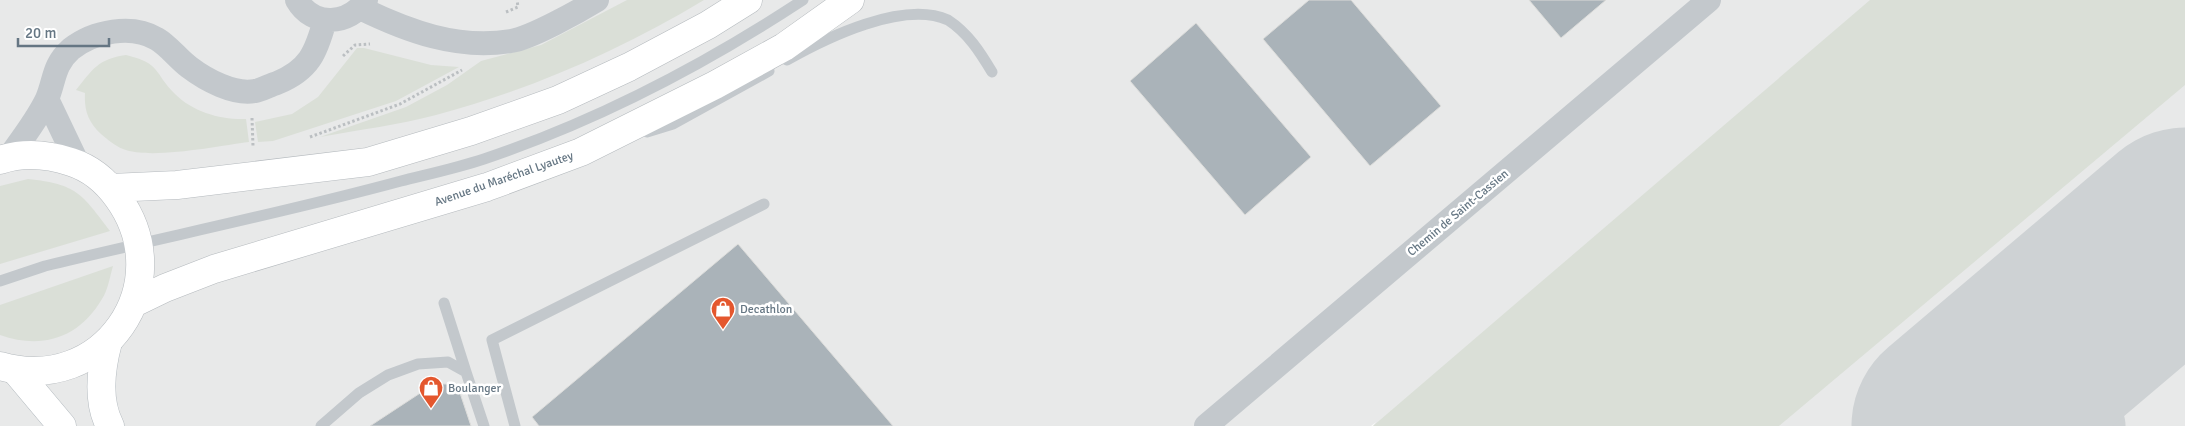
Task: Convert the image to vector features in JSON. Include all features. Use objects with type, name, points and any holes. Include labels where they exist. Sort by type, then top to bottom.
[{"type":"main road","points":[[111,188],[177,185],[368,162],[471,131],[558,100],[629,67],[708,25],[748,0]]},
{"type":"main road","name":"Avenue du Maréchal Lyautey","points":[[134,304],[165,288],[214,269],[487,187],[581,152],[715,85],[784,47],[850,0]]},
{"type":"main road","points":[[5,158],[32,154],[48,156],[78,164],[96,174],[111,188],[130,214],[140,245],[141,275],[134,304],[123,324],[108,342],[88,357],[65,367],[40,371],[8,368]]},
{"type":"main road","points":[[108,342],[102,365],[102,390],[106,419],[110,426]]},
{"type":"main road","points":[[8,368],[62,426]]},
{"type":"street","points":[[297,0],[310,14],[325,20],[338,20],[350,16],[363,4],[399,27],[434,37],[476,44],[513,41],[574,13],[597,0]]},
{"type":"street","name":"Chemin de Saint-Cassien","points":[[1206,426],[1709,0]]},
{"type":"street","points":[[5,158],[47,99],[56,66],[72,49],[90,39],[111,32],[138,31],[158,40],[189,67],[220,86],[255,91],[286,79],[305,68],[320,40],[325,20]]},
{"type":"street","points":[[47,99],[78,164]]},
{"type":"lane","points":[[0,281],[45,266],[350,195],[483,159],[548,135],[641,94],[752,34],[803,0]]},
{"type":"lane","points":[[581,152],[673,124],[827,37],[871,20],[907,11],[932,13],[947,19],[964,32],[976,46],[992,72]]},
{"type":"lane","points":[[515,426],[492,340],[764,204]]},
{"type":"lane","points":[[444,303],[484,426]]},
{"type":"lane","points":[[321,426],[359,393],[388,376],[418,364],[448,362],[466,372]]},
{"type":"path","points":[[309,138],[400,104],[460,72],[474,60],[476,44]]},
{"type":"path","points":[[339,62],[356,45],[376,46]]},
{"type":"path","points":[[253,152],[251,118],[258,117]]},
{"type":"shaded area","points":[[0,0],[2185,0],[2185,426],[1373,426],[1376,422],[1371,426],[0,426]]},
{"type":"shaded area","points":[[627,0],[704,0],[608,52],[506,94],[422,119],[320,137],[406,107],[447,85],[481,61],[541,45]]},
{"type":"shaded area","points":[[1870,0],[2185,0],[2185,85],[1779,426],[1373,426]]},
{"type":"shaded area","points":[[357,48],[364,48],[431,65],[459,67],[396,101],[273,141],[258,142],[255,122],[292,114],[318,97]]},
{"type":"shaded area","points":[[126,55],[138,58],[152,65],[175,94],[190,106],[208,114],[246,119],[249,142],[167,153],[150,153],[123,149],[111,142],[101,134],[90,120],[85,105],[85,93],[76,90],[102,62]]},
{"type":"shaded area","points":[[28,179],[58,184],[77,193],[110,231],[0,264],[0,186]]},
{"type":"shaded area","points":[[113,266],[102,299],[93,312],[71,331],[58,337],[30,341],[0,335],[0,305]]},
{"type":"building","points":[[1309,0],[1351,0],[1441,106],[1370,166],[1263,39]]},
{"type":"building","points":[[1529,0],[1606,0],[1561,38]]},
{"type":"building","points":[[1196,23],[1311,157],[1245,215],[1130,81]]},
{"type":"building","name":"Decathlon","points":[[738,244],[893,426],[539,426],[532,417]]},
{"type":"building","name":"Boulanger","points":[[434,384],[447,384],[460,393],[471,426],[370,426]]},
{"type":"taxiway","points":[[2088,312],[2167,272],[2185,271]]},
{"type":"taxiway","points":[[1956,424],[2046,417],[2085,426]]},
{"type":"runway","points":[[1954,426],[2185,230]]},
{"type":"place","name":"Decathlon","points":[[723,330]]},
{"type":"place","name":"Boulanger","points":[[431,409]]}]
